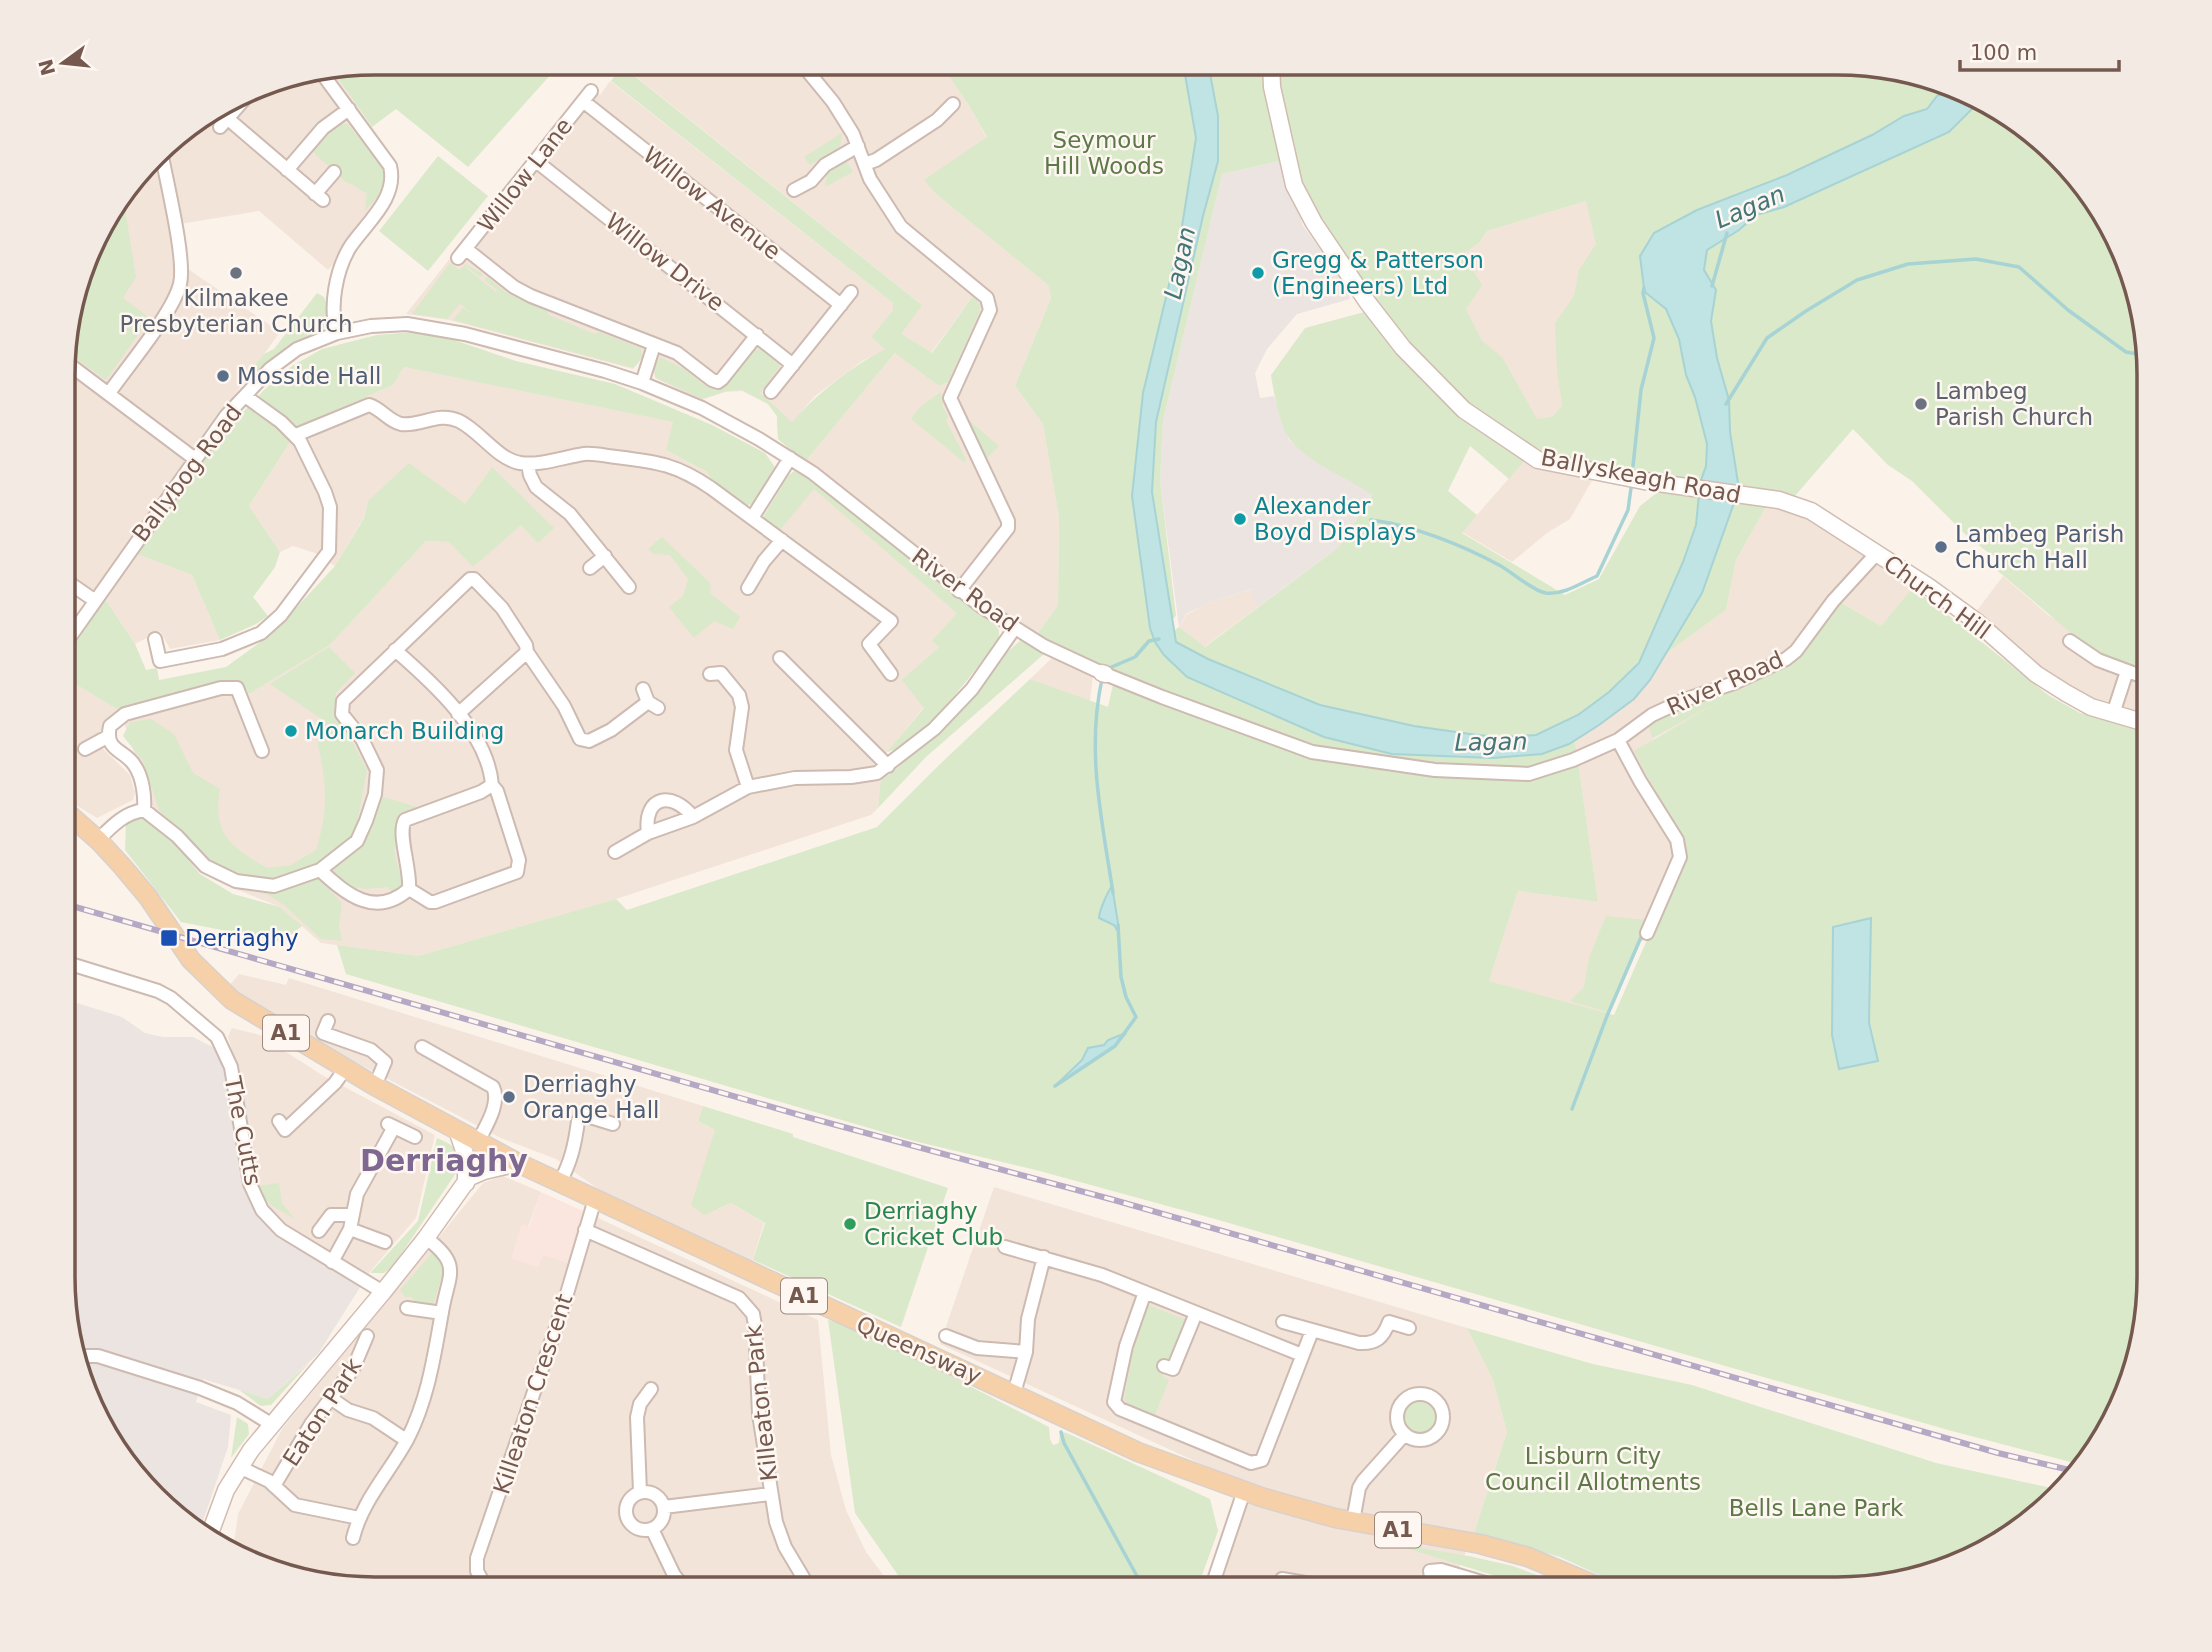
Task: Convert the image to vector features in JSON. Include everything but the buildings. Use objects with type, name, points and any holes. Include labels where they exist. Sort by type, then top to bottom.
[{"type":"main road","name":"Ballyskeagh Road","points":[[1272,75],[1294,185],[1314,223],[1364,297],[1403,348],[1464,410],[1538,460],[1644,481],[1776,500]]},
{"type":"main road","name":"Church Hill","points":[[1776,500],[1791,503],[1825,518],[1967,615],[2036,674],[2091,707],[2137,721]]},
{"type":"main road","name":"A1","points":[[75,820],[98,840]]},
{"type":"main road","name":"Queensway","points":[[98,840],[148,897],[201,972],[232,1000],[345,1069],[518,1164],[1138,1452],[1244,1491],[1335,1518],[1480,1544],[1528,1557],[1576,1577]]},
{"type":"main road","points":[[458,1133],[466,1157],[468,1180]]},
{"type":"main road","points":[[212,1528],[226,1490],[239,1466],[426,1238],[468,1180],[484,1145]]},
{"type":"main road","points":[[468,1180],[484,1171],[518,1164]]},
{"type":"street","points":[[811,75],[833,102],[853,134],[870,179],[901,227],[987,298],[990,310],[950,398],[1008,521],[1008,528],[959,591]]},
{"type":"street","points":[[327,79],[390,166],[393,179],[388,195],[349,249],[340,271],[334,316],[337,333]]},
{"type":"street","name":"Willow Lane","points":[[587,96],[462,254],[523,292],[654,345]]},
{"type":"street","name":"Willow Avenue","points":[[587,96],[841,305]]},
{"type":"street","points":[[865,164],[876,160],[937,120],[953,104]]},
{"type":"street","points":[[287,170],[323,128],[349,109]]},
{"type":"street","points":[[235,110],[224,123],[319,197],[334,172]]},
{"type":"street","points":[[794,190],[811,181],[825,165],[858,146]]},
{"type":"street","name":"Willow Drive","points":[[536,161],[793,365]]},
{"type":"street","points":[[108,393],[169,308],[180,284],[180,261],[163,163]]},
{"type":"street","points":[[771,392],[851,292]]},
{"type":"street","name":"River Road","points":[[337,333],[371,326],[407,324],[434,328],[531,351],[642,383],[702,408],[790,458],[830,486],[959,591],[1044,646],[1162,697],[1312,752],[1435,771],[1529,774],[1573,760],[1618,740],[1652,715],[1684,700],[1734,684],[1786,659],[1796,651],[1833,601],[1877,553]]},
{"type":"street","name":"Ballybog Road","points":[[75,629],[229,412],[270,369],[297,349],[337,333]]},
{"type":"street","points":[[642,383],[654,345],[677,353],[718,382],[757,335]]},
{"type":"street","points":[[75,369],[195,459]]},
{"type":"street","points":[[155,639],[160,662],[222,649],[261,633],[281,615],[330,551],[330,507],[314,466],[296,435],[245,396]]},
{"type":"street","points":[[296,435],[369,405],[394,422],[406,425],[449,417],[477,432],[516,462],[528,464],[588,453],[662,462],[695,477],[891,621],[869,644],[891,674]]},
{"type":"street","points":[[752,518],[790,458]]},
{"type":"street","points":[[528,464],[536,487],[570,514],[629,587]]},
{"type":"street","points":[[748,588],[764,561],[782,540]]},
{"type":"street","points":[[590,568],[605,556]]},
{"type":"street","points":[[98,840],[116,822],[133,812],[144,810],[177,836],[205,866],[236,881],[274,887],[320,870],[356,841],[366,821],[374,794],[377,770],[362,739],[342,714],[343,701],[470,579],[474,579],[502,608],[526,645],[527,652],[564,706],[580,739],[589,741],[653,705],[643,689]]},
{"type":"street","points":[[75,587],[94,600]]},
{"type":"street","points":[[615,852],[648,833],[693,817],[748,788],[796,778],[851,777],[877,773],[934,729],[972,689],[1014,629]]},
{"type":"street","points":[[2070,641],[2098,660],[2137,675]]},
{"type":"street","points":[[395,650],[432,681],[480,746],[519,860],[517,872],[435,902],[430,902],[409,889]]},
{"type":"street","points":[[458,714],[527,652]]},
{"type":"street","points":[[780,659],[888,765]]},
{"type":"street","points":[[2113,714],[2127,671]]},
{"type":"street","points":[[710,674],[721,673],[739,695],[742,707],[736,750],[748,788]]},
{"type":"street","points":[[144,810],[145,797],[135,765],[111,744],[107,737],[110,726],[125,714],[221,688],[237,688],[261,751]]},
{"type":"street","points":[[85,749],[107,737]]},
{"type":"street","points":[[1618,740],[1677,840],[1680,857],[1647,933]]},
{"type":"street","points":[[320,870],[350,896],[369,902],[403,895],[409,889],[410,875],[401,833],[405,820],[481,792],[492,785]]},
{"type":"street","points":[[648,833],[646,818],[652,806],[658,802],[673,800],[693,817]]},
{"type":"street","name":"The Cutts","points":[[75,965],[158,990],[172,998],[217,1037],[231,1067],[250,1184],[262,1210],[281,1230],[383,1292]]},
{"type":"street","points":[[328,1021],[323,1033],[371,1050],[384,1062],[375,1086]]},
{"type":"street","points":[[422,1047],[493,1087],[496,1094],[495,1104],[484,1145]]},
{"type":"street","points":[[279,1121],[285,1129],[335,1083],[345,1069]]},
{"type":"street","points":[[560,1182],[575,1149],[578,1121],[584,1115],[613,1124]]},
{"type":"street","points":[[332,1262],[350,1229],[357,1194],[391,1125],[415,1137]]},
{"type":"street","name":"Killeaton Crescent","points":[[480,1577],[477,1571],[477,1558],[558,1320],[595,1199]]},
{"type":"street","points":[[319,1231],[331,1215],[353,1215]]},
{"type":"street","points":[[350,1229],[385,1242]]},
{"type":"street","name":"Killeaton Park","points":[[585,1230],[739,1298],[753,1314],[759,1414],[770,1494],[785,1547],[803,1577]]},
{"type":"street","points":[[353,1538],[359,1518],[421,1410],[430,1380],[450,1281],[450,1266],[442,1250],[426,1238]]},
{"type":"street","points":[[1005,1247],[1102,1275],[1302,1355]]},
{"type":"street","points":[[1014,1393],[1026,1352],[1028,1319],[1044,1257]]},
{"type":"street","points":[[1145,1292],[1126,1346],[1114,1402],[1120,1409],[1251,1463],[1262,1460],[1312,1331]]},
{"type":"street","points":[[407,1308],[442,1313]]},
{"type":"street","points":[[1164,1366],[1173,1369],[1196,1313]]},
{"type":"street","points":[[1283,1322],[1359,1343],[1371,1343],[1379,1339],[1389,1322],[1409,1328]]},
{"type":"street","name":"Eaton Park","points":[[274,1486],[311,1424],[353,1370],[368,1336]]},
{"type":"street","points":[[946,1336],[977,1348],[1026,1352]]},
{"type":"street","points":[[86,1356],[98,1356],[200,1388],[237,1403],[271,1424]]},
{"type":"street","points":[[640,1492],[637,1417],[640,1404],[651,1388]]},
{"type":"street","points":[[331,1399],[348,1410],[373,1418],[406,1440]]},
{"type":"street","points":[[1353,1521],[1359,1488],[1363,1481],[1405,1434]]},
{"type":"street","name":"Eaton Park","points":[[239,1466],[274,1486],[295,1506],[359,1518]]},
{"type":"street","points":[[1214,1577],[1244,1491]]},
{"type":"street","points":[[640,1492],[658,1496],[664,1507],[661,1522],[652,1529],[640,1530],[626,1517],[626,1504],[640,1492]]},
{"type":"street","points":[[664,1507],[770,1494]]},
{"type":"street","points":[[652,1529],[676,1577]]},
{"type":"street","points":[[1431,1577],[1430,1571],[1441,1570],[1465,1577]]},
{"type":"shaded area","points":[[634,75],[948,75],[987,138],[925,180],[936,194],[1048,285],[1051,298],[1015,386],[1043,424],[1059,518],[1058,605],[1036,636],[997,607],[985,617],[966,603],[933,641],[939,647],[903,680],[924,707],[884,756],[878,808],[871,815],[616,899],[418,956],[321,943],[280,907],[233,888],[154,811],[120,711],[242,680],[249,694],[330,645],[426,541],[449,542],[492,467],[465,504],[368,501],[364,517],[335,566],[315,553],[293,546],[280,552],[249,506],[301,425],[393,385],[404,367],[674,422],[666,450],[707,472],[711,479],[780,529],[818,482],[805,462],[896,352],[939,386],[948,382],[980,312],[973,296],[931,353],[902,333],[921,304]]},
{"type":"shaded area","points":[[337,78],[394,159],[397,177],[395,192],[328,270],[259,211],[180,224],[188,269],[280,332],[126,545],[132,552],[192,575],[220,640],[170,649],[160,631],[135,644],[105,599],[75,577],[75,376],[78,336],[85,298],[106,243],[137,193],[163,163],[193,137],[225,115],[261,98],[298,85]]},
{"type":"shaded area","points":[[610,81],[893,303],[893,310],[871,337],[886,349],[862,361],[815,396],[778,439],[774,410],[742,391],[726,392],[703,399],[655,378],[655,364],[642,358],[633,369],[449,320],[406,314],[587,85],[600,95]]},
{"type":"shaded area","points":[[1283,160],[1303,226],[1345,282],[1350,299],[1297,314],[1267,349],[1255,373],[1260,398],[1274,396],[1289,440],[1316,461],[1372,494],[1339,547],[1258,607],[1251,589],[1186,614],[1179,627],[1160,481],[1163,421],[1222,174]]},
{"type":"shaded area","points":[[1617,199],[1594,477],[1570,519],[1547,533],[1512,562],[1462,532],[1525,460],[1380,309],[1479,243],[1487,231],[1586,201]]},
{"type":"shaded area","points":[[1767,505],[1789,509],[1814,521],[1913,587],[1881,626],[1840,602],[1794,662],[1653,739],[1681,839],[1683,858],[1647,940],[1641,941],[1609,1014],[1489,981],[1518,891],[1598,902],[1575,741],[1634,699],[1650,680],[1664,655],[1726,610],[1736,560]]},
{"type":"shaded area","points":[[2003,576],[2048,615],[2137,668],[2137,714],[2087,698],[2027,657],[1975,613]]},
{"type":"shaded area","points":[[1252,589],[1258,607],[1204,647],[1179,627],[1186,615],[1209,603]]},
{"type":"shaded area","points":[[1052,658],[1093,675],[1090,701],[1030,679]]},
{"type":"shaded area","points":[[75,684],[120,711],[94,740],[130,775],[135,793],[133,800],[97,818],[75,804]]},
{"type":"shaded area","points":[[239,974],[286,985],[289,978],[703,1106],[698,1121],[715,1130],[718,1209],[731,1203],[764,1223],[752,1262],[608,1196],[556,1159],[501,1138],[311,1039],[228,987]]},
{"type":"shaded area","points":[[75,1002],[122,1017],[145,1033],[163,1037],[193,1037],[236,1059],[247,1098],[257,1194],[265,1207],[290,1231],[369,1273],[318,1354],[268,1399],[203,1379],[196,1402],[231,1415],[228,1447],[203,1522],[163,1489],[137,1459],[115,1427],[91,1373],[81,1335],[75,1276]]},
{"type":"shaded area","points":[[232,1028],[260,1035],[322,1075],[435,1135],[416,1218],[369,1273],[290,1231],[265,1207],[257,1194],[247,1098],[228,1037]]},
{"type":"shaded area","points":[[503,1176],[541,1192],[528,1227],[522,1225],[538,1267],[543,1254],[569,1263],[583,1211],[818,1320],[831,1455],[846,1510],[866,1552],[885,1577],[356,1576],[298,1567],[234,1542],[238,1514],[282,1429],[483,1183]]},
{"type":"shaded area","points":[[994,1187],[1467,1328],[1493,1380],[1507,1432],[1474,1533],[1459,1568],[1489,1577],[1210,1577],[1245,1484],[940,1344]]},
{"type":"shaded area","points":[[541,1192],[583,1211],[569,1263],[543,1255],[538,1267],[511,1259],[521,1225],[529,1227]]},
{"type":"green space","points":[[376,75],[550,75],[468,167],[396,109],[372,127],[338,78]]},
{"type":"green space","points":[[615,75],[633,75],[922,305],[902,333],[932,353],[973,296],[980,305],[980,312],[948,382],[939,386],[895,353],[805,462],[778,439],[777,416],[768,404],[742,390],[726,391],[703,399],[656,378],[654,370],[660,357],[684,369],[707,387],[721,389],[755,350],[761,349],[780,366],[760,393],[792,422],[835,381],[885,349],[871,337],[893,310],[893,303],[611,81]]},
{"type":"green space","name":"Seymour Hill Woods","points":[[948,75],[1185,75],[1196,138],[1180,239],[1143,393],[1132,496],[1155,642],[1392,754],[1493,758],[1542,754],[1575,741],[1598,902],[1518,891],[1489,981],[1614,1015],[1683,858],[1681,839],[1634,751],[1725,698],[1652,738],[1649,724],[1668,711],[1725,691],[1742,689],[1794,662],[1840,602],[1881,626],[1913,587],[2048,695],[2080,713],[2137,726],[2136,1296],[2131,1335],[2121,1373],[2097,1427],[2072,1462],[1948,1430],[1215,1219],[1036,1170],[910,1140],[346,974],[337,945],[418,956],[616,899],[627,910],[877,827],[1030,679],[1108,707],[1114,680],[1052,647],[926,757],[878,808],[881,778],[890,774],[943,728],[966,704],[1004,655],[1023,638],[1036,636],[1058,605],[1059,518],[1043,424],[1015,386],[1051,298],[1048,285],[936,194],[924,180],[987,137]]},
{"type":"green space","points":[[1210,75],[1261,75],[1283,160],[1222,174],[1163,421],[1160,481],[1176,616],[1171,621],[1152,492],[1156,422],[1218,161],[1218,116]]},
{"type":"green space","points":[[1278,75],[1836,75],[1895,81],[1941,94],[1927,109],[1904,116],[1872,135],[1787,175],[1697,210],[1654,233],[1640,256],[1644,288],[1646,293],[1666,309],[1679,339],[1686,375],[1695,397],[1707,444],[1696,525],[1683,562],[1639,663],[1609,692],[1578,715],[1536,735],[1477,735],[1414,726],[1320,705],[1208,659],[1176,642],[1174,631],[1179,627],[1205,647],[1339,547],[1372,495],[1319,464],[1287,436],[1271,375],[1305,328],[1368,311],[1400,352],[1461,416],[1525,460],[1509,479],[1470,446],[1448,491],[1477,515],[1462,533],[1565,595],[1599,579],[1640,506],[1658,492],[1667,492],[1669,479],[1541,455],[1465,405],[1406,343],[1380,309],[1299,182]],"holes":[[[1586,201],[1596,244],[1579,270],[1574,296],[1555,323],[1562,406],[1552,417],[1537,419],[1502,357],[1482,341],[1466,309],[1482,285],[1463,254],[1479,243],[1487,231]]]},
{"type":"green space","points":[[1973,108],[2019,137],[2049,163],[2075,193],[2097,225],[2121,279],[2131,317],[2137,376],[2137,670],[2090,649],[1992,566],[1997,559],[1969,538],[1912,481],[1888,465],[1853,429],[1794,497],[1739,489],[1730,432],[1729,400],[1717,358],[1711,321],[1716,290],[1704,270],[1707,250],[1739,230],[1756,215],[1784,207],[1949,132]]},
{"type":"green space","points":[[342,124],[348,124],[375,156],[384,176],[383,186],[377,197],[365,210],[367,193],[347,183],[312,151],[331,131]]},
{"type":"green space","points":[[842,133],[840,147],[810,165],[804,157]]},
{"type":"green space","points":[[438,156],[488,196],[428,271],[379,231]]},
{"type":"green space","points":[[845,159],[853,172],[825,187],[827,172]]},
{"type":"green space","points":[[125,210],[136,277],[123,298],[150,318],[106,380],[76,358],[78,336],[91,279],[106,243]]},
{"type":"green space","points":[[450,263],[459,270],[466,264],[483,274],[480,277],[465,267],[496,292],[497,290],[484,280],[487,277],[507,293],[547,311],[549,315],[595,334],[599,332],[640,348],[641,359],[633,368],[453,320],[463,308],[476,317],[460,304],[447,319],[412,314]]},
{"type":"green space","points":[[317,293],[324,297],[328,310],[323,329],[316,336],[272,359],[249,378],[246,376],[264,354],[274,349]]},
{"type":"green space","points":[[414,332],[448,338],[516,361],[615,384],[712,425],[765,453],[777,470],[757,504],[747,505],[711,479],[707,472],[666,450],[673,422],[404,367],[393,385],[301,425],[249,506],[280,552],[275,567],[253,597],[268,616],[220,640],[192,575],[137,554],[200,457],[264,390],[292,366],[322,349],[377,335]]},
{"type":"green space","points":[[941,392],[943,407],[948,417],[946,421],[966,459],[965,463],[911,419],[921,406]]},
{"type":"green space","points":[[964,416],[999,446],[985,460]]},
{"type":"green space","points":[[409,463],[465,504],[492,467],[554,528],[538,543],[521,525],[473,567],[449,542],[426,541],[330,645],[249,694],[241,681],[120,711],[75,684],[75,644],[105,599],[135,644],[146,670],[157,668],[159,680],[226,667],[284,621],[335,566],[364,518],[368,501]]},
{"type":"green space","points":[[794,471],[805,472],[993,622],[999,630],[999,638],[948,704],[915,736],[900,747],[887,752],[924,708],[902,680],[939,647],[932,641],[957,613],[814,489],[780,530],[763,517],[788,476]]},
{"type":"green space","points":[[1735,500],[1767,505],[1736,560],[1726,610],[1664,655],[1702,593]]},
{"type":"green space","points":[[662,537],[710,583],[711,594],[740,617],[733,629],[714,621],[694,638],[669,607],[683,596],[688,579],[670,555],[654,554],[648,549]]},
{"type":"green space","points":[[329,647],[355,673],[336,693],[335,709],[367,770],[358,818],[372,830],[380,796],[417,807],[419,811],[401,819],[395,829],[398,842],[394,850],[399,872],[405,877],[405,885],[391,894],[389,887],[358,887],[355,891],[345,884],[330,890],[342,903],[339,927],[342,941],[321,939],[284,905],[268,895],[234,884],[159,810],[143,761],[123,736],[130,722],[151,719],[174,734],[193,773],[220,789],[219,817],[227,838],[234,846],[267,868],[291,865],[316,850],[320,834],[325,794],[317,739],[326,722],[270,684]]},
{"type":"green space","points":[[138,815],[144,815],[172,840],[200,874],[233,894],[280,907],[302,926],[282,942],[181,922],[125,850],[126,822]]},
{"type":"green space","points":[[1606,916],[1646,920],[1608,1012],[1570,1001],[1584,987],[1589,958]]},
{"type":"green space","name":"Derriaghy Cricket Club","points":[[703,1106],[948,1188],[901,1327],[753,1260],[765,1223],[731,1203],[704,1215],[691,1205],[715,1130],[698,1121]]},
{"type":"green space","points":[[437,1138],[456,1151],[459,1160],[456,1173],[393,1266],[384,1273],[370,1273],[418,1221]]},
{"type":"green space","points":[[279,1183],[282,1203],[295,1219],[268,1202],[258,1186]]},
{"type":"green space","points":[[432,1253],[438,1257],[443,1272],[433,1306],[415,1303],[412,1297],[405,1297],[400,1290]]},
{"type":"green space","points":[[1148,1305],[1187,1320],[1171,1360],[1162,1361],[1163,1377],[1169,1380],[1155,1415],[1128,1404],[1124,1399],[1134,1344]]},
{"type":"green space","points":[[828,1320],[838,1322],[954,1378],[1049,1427],[1053,1445],[1059,1443],[1060,1431],[1069,1434],[1210,1499],[1218,1531],[1201,1577],[899,1577],[855,1513]]},
{"type":"green space","points":[[1467,1328],[1593,1364],[1692,1385],[1936,1463],[2050,1488],[2019,1515],[1987,1537],[1933,1561],[1895,1571],[1836,1577],[1604,1577],[1560,1557],[1474,1533],[1507,1432],[1493,1380]]},
{"type":"green space","points":[[310,1362],[271,1405],[261,1406],[239,1390],[268,1399]]},
{"type":"green space","points":[[1419,1402],[1431,1407],[1436,1419],[1431,1431],[1419,1436],[1407,1431],[1402,1419],[1407,1407]]},
{"type":"green space","points":[[237,1417],[248,1424],[249,1434],[231,1458]]},
{"type":"green space","points":[[1390,1543],[1469,1556],[1513,1566],[1542,1577],[1499,1577]]},
{"type":"water","name":"Lagan","points":[[1185,75],[1210,75],[1218,116],[1218,161],[1156,422],[1152,492],[1176,642],[1208,659],[1320,705],[1414,726],[1504,737],[1536,735],[1578,715],[1609,692],[1639,663],[1683,562],[1696,525],[1707,444],[1695,397],[1686,375],[1679,339],[1666,309],[1646,293],[1644,288],[1640,256],[1654,233],[1697,210],[1787,175],[1872,135],[1904,116],[1927,109],[1941,94],[1973,108],[1949,132],[1784,207],[1756,215],[1739,230],[1707,250],[1704,270],[1716,290],[1711,321],[1717,358],[1729,400],[1730,432],[1739,489],[1702,593],[1650,680],[1634,699],[1569,744],[1542,754],[1493,758],[1392,754],[1324,737],[1187,677],[1164,655],[1155,642],[1150,628],[1132,496],[1143,393],[1180,239],[1196,138]]},
{"type":"water","points":[[1112,886],[1119,929],[1117,930],[1114,925],[1099,918]]},
{"type":"water","points":[[1871,918],[1869,1023],[1878,1061],[1839,1069],[1832,1035],[1833,927]]},
{"type":"water","points":[[1126,1033],[1115,1046],[1055,1086],[1082,1060],[1088,1048],[1104,1045],[1108,1040]]},
{"type":"waterway","name":"Lagan","points":[[1712,286],[1727,233]]},
{"type":"waterway","points":[[1726,404],[1767,338],[1857,280],[1908,264],[1976,259],[2019,267],[2068,310],[2126,352],[2136,354]]},
{"type":"waterway","points":[[1633,466],[1641,390],[1654,338],[1644,288]]},
{"type":"waterway","points":[[1371,520],[1403,526],[1453,543],[1499,565],[1535,589],[1553,593],[1572,588],[1597,576],[1628,510],[1631,488]]},
{"type":"waterway","points":[[1107,669],[1135,657],[1149,641],[1159,639]]},
{"type":"waterway","points":[[1102,679],[1095,733],[1097,786],[1113,893]]},
{"type":"waterway","points":[[1055,1086],[1115,1046],[1136,1017],[1126,997],[1121,977],[1118,925]]},
{"type":"waterway","points":[[1572,1109],[1607,1016],[1642,935]]},
{"type":"waterway","points":[[1061,1432],[1064,1443],[1137,1577]]},
{"type":"railway","points":[[75,907],[803,1116],[1114,1200],[1998,1453],[2066,1469]]},
{"type":"place","name":"Kilmakee Presbyterian Church","points":[[236,273]]},
{"type":"place","name":"Gregg & Patterson (Engineers) Ltd","points":[[1258,273]]},
{"type":"place","name":"Mosside Hall","points":[[223,376]]},
{"type":"place","name":"Lambeg Parish Church","points":[[1921,404]]},
{"type":"place","name":"Alexander Boyd Displays","points":[[1240,519]]},
{"type":"place","name":"Lambeg Parish Church Hall","points":[[1941,547]]},
{"type":"place","name":"Monarch Building","points":[[291,731]]},
{"type":"place","name":"Derriaghy","points":[[169,938]]},
{"type":"place","name":"Derriaghy Orange Hall","points":[[509,1097]]},
{"type":"place","name":"Derriaghy Cricket Club","points":[[850,1224]]},
{"type":"district","name":"Derriaghy","points":[[444,1160]]},
{"type":"park label","name":"Lisburn City Council Allotments","points":[[1593,1469]]},
{"type":"park label","name":"Bells Lane Park","points":[[1816,1508]]}]
